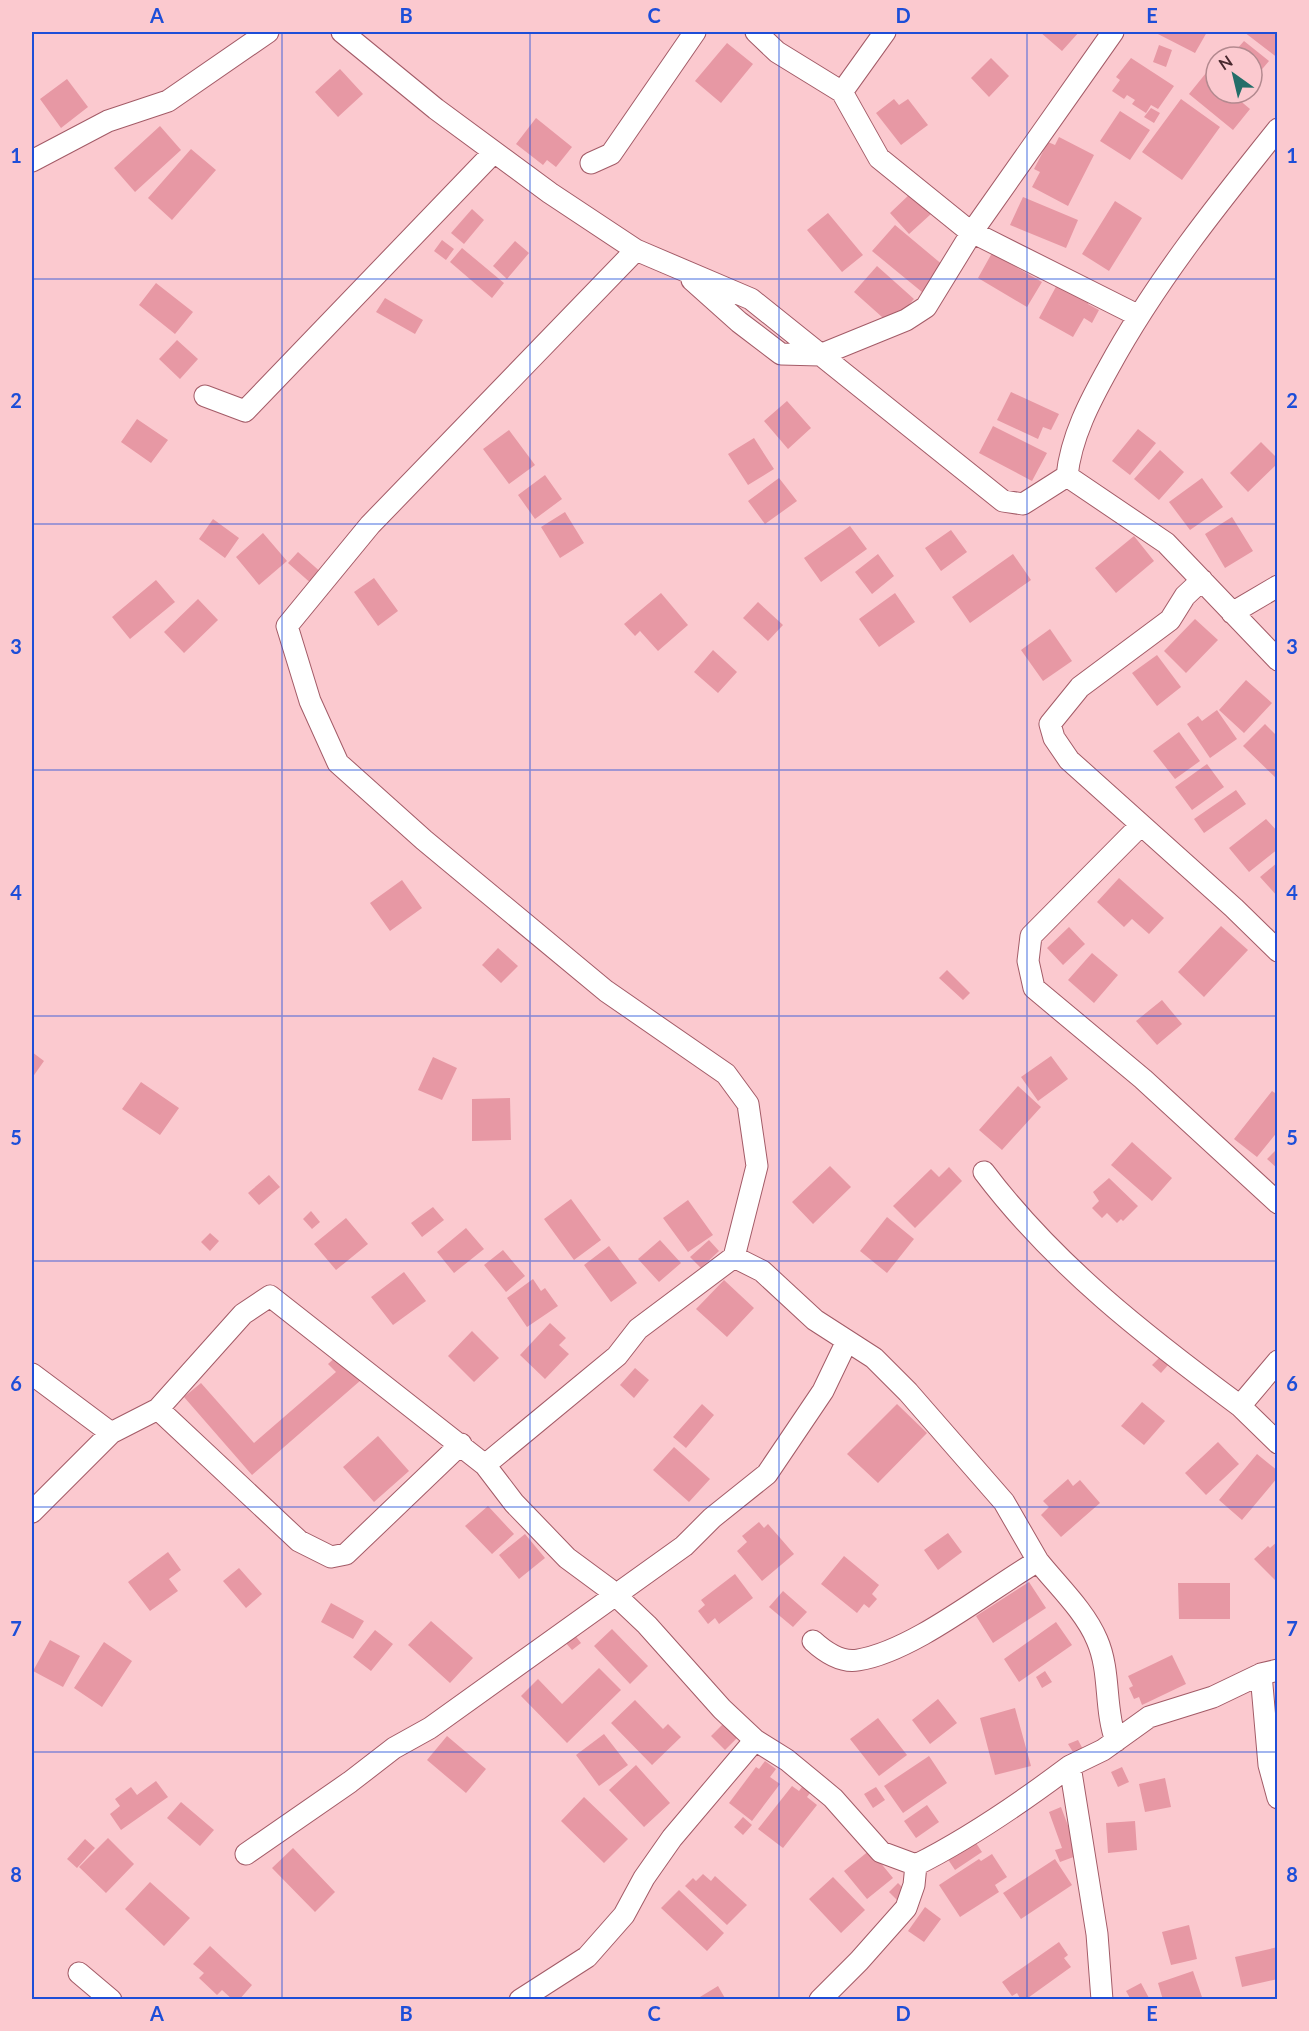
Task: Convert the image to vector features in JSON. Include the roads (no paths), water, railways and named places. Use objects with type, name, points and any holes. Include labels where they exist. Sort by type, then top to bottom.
[{"type":"street","points":[[32,160],[108,122],[168,101],[268,32]]},
{"type":"street","points":[[342,32],[436,109],[550,193],[636,250],[751,299],[1003,501],[1023,504],[1067,476]]},
{"type":"street","points":[[591,163],[611,154],[695,32]]},
{"type":"street","points":[[756,32],[777,52],[842,92],[879,158],[972,232],[1137,315]]},
{"type":"street","points":[[842,92],[885,32]]},
{"type":"street","points":[[820,355],[906,321],[926,307],[972,232],[1113,32]]},
{"type":"street","points":[[1067,476],[1069,456],[1087,406],[1137,315],[1218,203],[1278,129]]},
{"type":"street","points":[[205,396],[245,411],[494,152]]},
{"type":"street","points":[[485,1465],[617,1356],[638,1329],[734,1257],[757,1166],[748,1104],[726,1074],[606,991],[424,840],[338,762],[310,701],[287,626],[370,525],[636,250]]},
{"type":"street","points":[[1067,476],[1166,543],[1278,660]]},
{"type":"street","points":[[1202,580],[1185,596],[1170,620],[1080,687],[1050,724],[1054,738],[1069,760],[1278,951]]},
{"type":"street","points":[[1232,613],[1278,586]]},
{"type":"street","points":[[1141,825],[1031,936],[1028,961],[1034,988],[1143,1079],[1278,1203]]},
{"type":"street","points":[[984,1172],[1047,1245],[1098,1296],[1137,1329],[1172,1352],[1240,1406],[1278,1443]]},
{"type":"street","points":[[734,1257],[762,1271],[815,1320],[874,1358],[924,1409],[943,1435],[964,1455],[1004,1502],[1038,1561],[1097,1639],[1105,1670],[1111,1726],[1116,1741]]},
{"type":"street","points":[[32,1512],[111,1433],[158,1409],[243,1314],[270,1296],[485,1465],[514,1503],[567,1557],[615,1595],[647,1625],[722,1709],[755,1740],[787,1760],[833,1798],[881,1852],[916,1865],[946,1850],[1070,1766],[1116,1741],[1149,1717],[1213,1697],[1269,1672],[1269,1765],[1278,1798]]},
{"type":"street","points":[[246,1854],[350,1782],[394,1748],[430,1728],[684,1546],[711,1518],[767,1474],[823,1391],[847,1341]]},
{"type":"street","points":[[1240,1406],[1278,1361]]},
{"type":"street","points":[[32,1374],[111,1433]]},
{"type":"street","points":[[158,1409],[299,1541],[331,1557],[346,1554],[461,1444]]},
{"type":"street","points":[[813,1641],[828,1655],[856,1661],[891,1650],[931,1628],[1038,1561]]},
{"type":"street","points":[[520,2000],[587,1957],[624,1915],[644,1878],[672,1838],[755,1740]]},
{"type":"street","points":[[1070,1766],[1097,1934],[1102,2000]]},
{"type":"street","points":[[820,2000],[859,1961],[906,1908],[914,1885],[916,1865]]},
{"type":"street","points":[[79,1973],[111,2000]]}]
